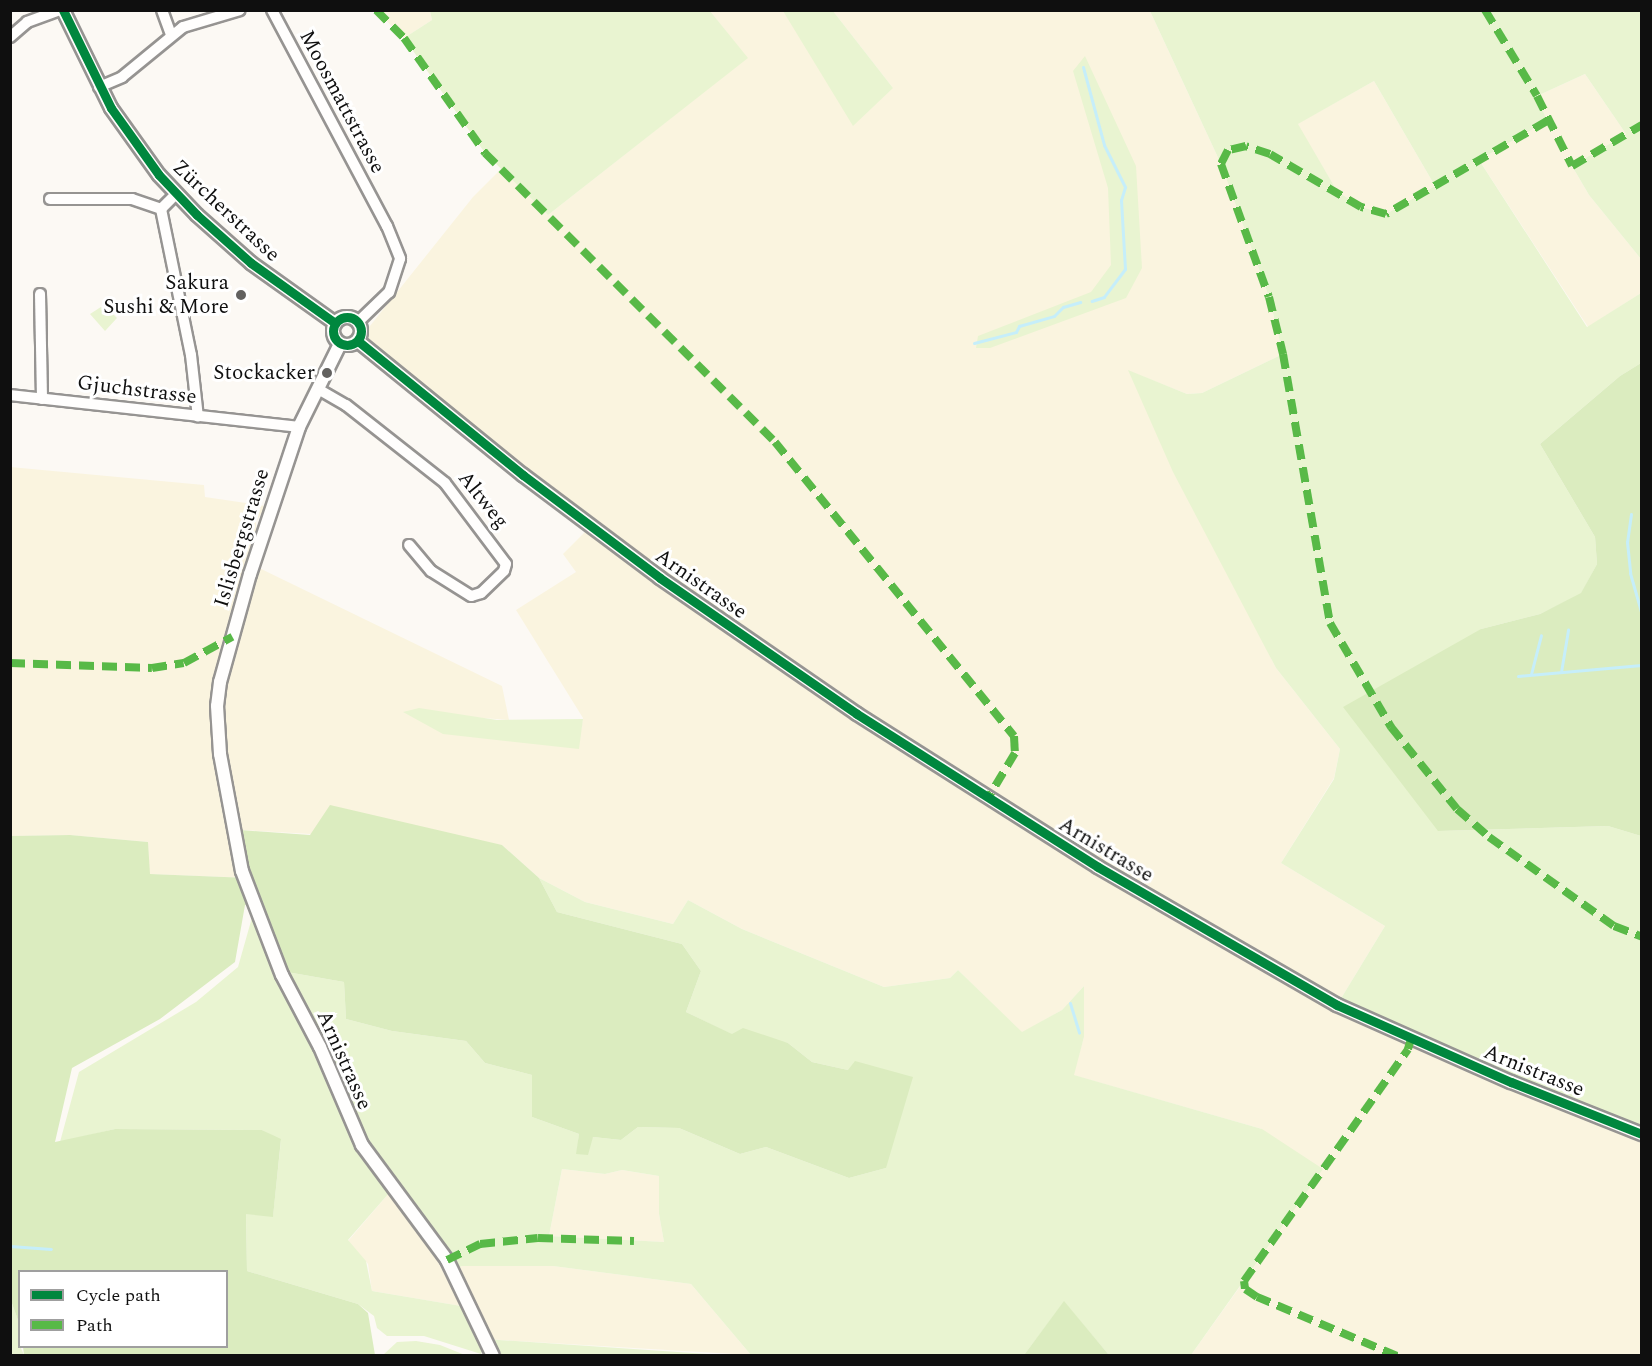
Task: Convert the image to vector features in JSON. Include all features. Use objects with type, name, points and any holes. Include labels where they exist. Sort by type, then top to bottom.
[{"type":"street","points":[[10,37],[27,22],[62,10]]},
{"type":"street","name":"Zürcherstrasse","points":[[62,10],[99,87],[142,154],[176,194],[251,263],[335,323]]},
{"type":"street","points":[[162,10],[171,35]]},
{"type":"street","points":[[99,87],[122,77],[171,35],[198,21],[240,10]]},
{"type":"street","name":"Moosmattstrasse","points":[[272,10],[396,246],[399,271],[389,292],[358,322]]},
{"type":"street","points":[[161,208],[176,194]]},
{"type":"street","points":[[50,199],[132,200],[161,208]]},
{"type":"street","points":[[161,208],[191,355],[198,417]]},
{"type":"street","points":[[40,294],[42,399]]},
{"type":"street","points":[[344,317],[358,322],[362,331],[358,341],[351,345],[340,344],[333,335],[335,323],[344,317]]},
{"type":"street","name":"Arnistrasse","points":[[358,341],[591,526],[857,714],[1088,861],[1260,962],[1383,1027],[1641,1134]]},
{"type":"street","name":"Islisbergstrasse","points":[[220,754],[217,706],[220,682],[265,524],[299,427],[340,344]]},
{"type":"street","name":"Altweg","points":[[318,389],[346,405],[445,483],[506,564],[504,571],[481,593],[471,596],[431,571],[409,545]]},
{"type":"street","name":"Gjuchstrasse","points":[[10,395],[299,427]]},
{"type":"street","name":"Arnistrasse","points":[[220,754],[242,871],[282,975],[320,1047],[362,1144],[447,1260],[493,1356]]},
{"type":"shaded area","points":[[376,11],[430,11],[432,20],[404,38]]},
{"type":"shaded area","points":[[710,11],[783,11],[802,38],[893,88],[833,11],[1150,11],[1221,164],[1269,297],[1283,354],[1202,393],[1187,394],[1129,371],[1276,668],[1340,749],[1334,778],[1281,863],[1385,926],[1337,1005],[1641,1134],[1641,1355],[1191,1355],[1244,1281],[1262,1129],[1073,1075],[1084,1037],[1084,986],[1062,1010],[1022,1033],[958,970],[950,978],[884,987],[742,929],[688,900],[673,924],[585,902],[539,878],[502,845],[241,830],[250,878],[149,874],[148,842],[70,835],[11,836],[10,467],[204,485],[205,497],[266,506],[256,522],[257,537],[249,563],[502,686],[509,720],[404,712],[581,731],[583,718],[516,610],[576,572],[563,554],[590,527],[358,341],[473,197],[501,169],[548,215],[747,58]]},
{"type":"shaded area","points":[[1585,74],[1626,134],[1572,166],[1589,195],[1641,259],[1641,293],[1588,327],[1479,160],[1547,121],[1537,96]]},
{"type":"shaded area","points":[[1374,81],[1435,186],[1386,214],[1361,207],[1337,191],[1297,124]]},
{"type":"shaded area","points":[[562,1169],[605,1174],[622,1170],[659,1176],[659,1214],[664,1242],[549,1236]]},
{"type":"shaded area","points":[[390,1192],[426,1239],[461,1306],[372,1291],[368,1264],[348,1241]]},
{"type":"shaded area","points":[[462,1266],[553,1266],[691,1284],[751,1355],[484,1339],[452,1271]]},
{"type":"green space","points":[[430,11],[710,11],[748,58],[548,215],[485,153],[404,38],[432,20]]},
{"type":"green space","points":[[783,11],[833,11],[893,88],[853,126]]},
{"type":"green space","points":[[1150,11],[1641,11],[1641,259],[1589,195],[1572,166],[1626,134],[1585,74],[1537,96],[1547,121],[1479,160],[1587,327],[1641,293],[1641,363],[1620,376],[1540,444],[1595,537],[1597,564],[1581,594],[1540,614],[1481,629],[1438,831],[1608,826],[1641,836],[1641,1134],[1337,1005],[1385,926],[1281,863],[1334,779],[1340,749],[1276,668],[1173,472],[1128,370],[1187,394],[1202,393],[1283,354],[1269,297],[1221,164]],"holes":[[[1374,81],[1435,186],[1386,214],[1361,207],[1337,191],[1298,124]]]},
{"type":"green space","points":[[1085,56],[1136,166],[1142,268],[1126,298],[990,348],[976,348],[978,336],[1091,292],[1111,265],[1108,188],[1073,71]]},
{"type":"green space","points":[[104,305],[117,318],[105,331],[90,314]]},
{"type":"green space","points":[[1641,363],[1641,836],[1608,826],[1438,831],[1343,707],[1481,629],[1540,614],[1581,593],[1597,564],[1595,537],[1540,444],[1620,376]]},
{"type":"green space","points":[[419,708],[497,720],[583,719],[579,749],[443,734],[403,712]]},
{"type":"green space","points":[[330,805],[502,845],[539,878],[557,912],[682,944],[701,971],[686,1012],[732,1034],[743,1028],[788,1043],[812,1062],[848,1070],[855,1061],[913,1077],[886,1168],[849,1178],[766,1147],[740,1154],[679,1128],[638,1127],[621,1140],[593,1137],[588,1155],[576,1154],[579,1134],[532,1117],[532,1075],[485,1063],[466,1041],[392,1031],[346,1019],[344,982],[287,972],[260,905],[245,905],[235,962],[160,1019],[72,1068],[55,1142],[115,1129],[262,1130],[281,1139],[273,1217],[246,1214],[247,1271],[358,1304],[368,1313],[375,1355],[24,1355],[23,1348],[228,1348],[228,1270],[18,1270],[18,1320],[10,1298],[10,836],[70,835],[148,842],[150,874],[249,878],[240,830],[310,835]]},
{"type":"green space","points":[[539,878],[585,902],[673,924],[688,900],[742,929],[884,987],[950,978],[958,970],[1022,1032],[1062,1010],[1084,986],[1084,1037],[1074,1075],[1262,1129],[1323,1169],[1191,1355],[1109,1355],[1064,1302],[1024,1355],[751,1355],[691,1284],[553,1266],[462,1266],[452,1271],[362,1145],[282,975],[287,972],[344,982],[346,1019],[392,1031],[466,1041],[485,1063],[532,1075],[532,1117],[579,1134],[577,1154],[593,1137],[621,1140],[638,1127],[679,1128],[740,1154],[766,1147],[849,1178],[886,1168],[848,1070],[812,1062],[788,1043],[733,1035],[686,1012],[701,971],[682,944],[557,912]],"holes":[[[562,1169],[605,1174],[622,1170],[659,1176],[659,1214],[664,1242],[549,1236]]]},
{"type":"green space","points":[[253,914],[327,1072],[342,1115],[390,1192],[348,1240],[366,1261],[372,1291],[461,1306],[484,1347],[481,1354],[424,1336],[387,1336],[377,1328],[374,1316],[358,1304],[247,1271],[246,1213],[273,1216],[281,1140],[262,1130],[115,1129],[60,1142],[79,1072],[196,1002],[238,967]]},
{"type":"green space","points":[[10,1298],[18,1320],[18,1348],[21,1348],[24,1355],[11,1355]]},
{"type":"green space","points":[[1064,1301],[1109,1355],[1024,1355]]},
{"type":"green space","points":[[484,1339],[722,1355],[493,1355]]},
{"type":"green space","points":[[416,1341],[440,1345],[465,1355],[383,1355],[397,1342]]},
{"type":"waterway","points":[[1083,67],[1104,145],[1125,187],[1121,200],[1125,269],[1104,297],[1092,301]]},
{"type":"waterway","points":[[974,343],[1016,332],[1019,326],[1054,316],[1063,307],[1080,302]]},
{"type":"waterway","points":[[1631,514],[1627,542],[1630,573],[1642,615]]},
{"type":"waterway","points":[[1561,672],[1568,630]]},
{"type":"waterway","points":[[1531,674],[1541,635]]},
{"type":"waterway","points":[[1518,676],[1642,665]]},
{"type":"waterway","points":[[1070,1003],[1079,1033]]},
{"type":"waterway","points":[[10,1246],[51,1249]]},
{"type":"marked path","points":[[376,10],[404,38],[485,153],[775,442],[1014,736],[1015,753],[988,798]]},
{"type":"marked path","points":[[1485,10],[1537,96],[1572,166],[1642,125]]},
{"type":"marked path","points":[[1547,121],[1386,214],[1361,207],[1270,154],[1246,146],[1228,150],[1221,164],[1269,297],[1283,354],[1330,623],[1391,727],[1457,809],[1489,837],[1614,926],[1642,937]]},
{"type":"marked path","points":[[10,663],[152,668],[184,663],[232,637]]},
{"type":"marked path","points":[[1397,1356],[1257,1297],[1245,1289],[1244,1281],[1408,1049],[1411,1039]]},
{"type":"marked path","points":[[447,1260],[480,1244],[538,1238],[634,1241]]},
{"type":"cycle path","points":[[63,10],[111,108],[159,175],[197,215],[251,263],[335,323]]},
{"type":"cycle path","points":[[347,317],[357,321],[361,331],[357,341],[347,345],[337,341],[333,331],[337,321],[347,317]]},
{"type":"cycle path","points":[[358,341],[523,475],[660,578],[857,714],[1098,867],[1337,1005],[1511,1082],[1642,1134]]},
{"type":"place","name":"Sakura Sushi & More","points":[[241,295]]},
{"type":"place","name":"Stockacker","points":[[327,373]]}]
